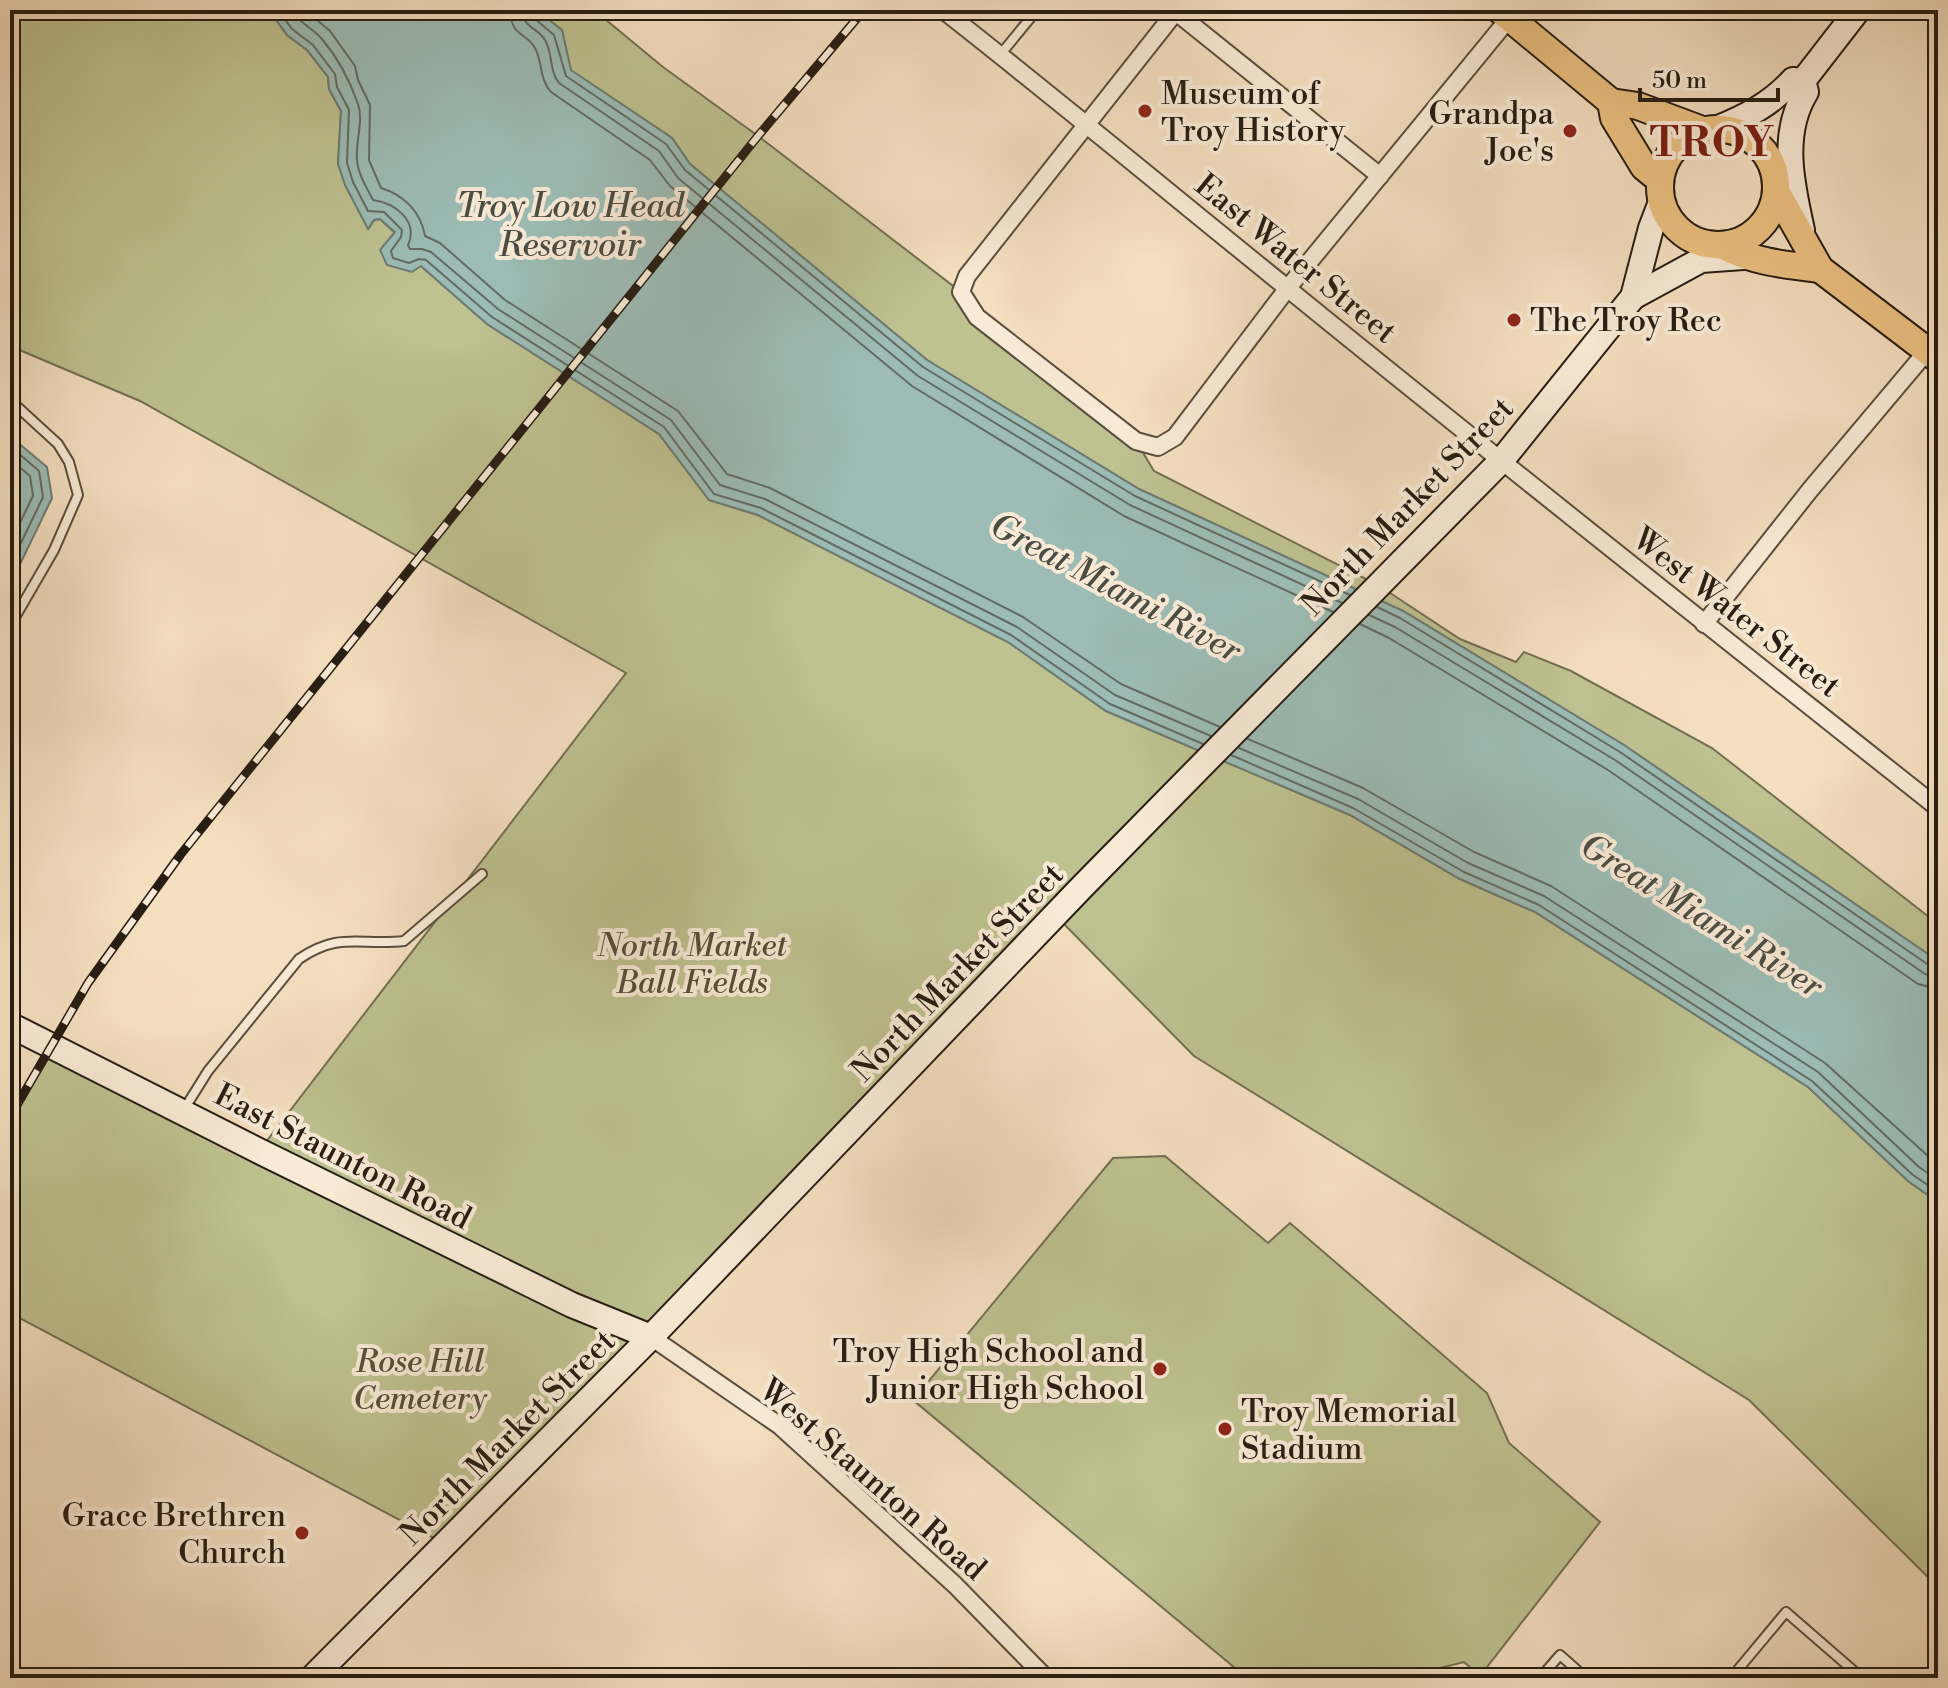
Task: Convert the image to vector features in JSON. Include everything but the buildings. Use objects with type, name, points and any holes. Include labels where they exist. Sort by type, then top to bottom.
[{"type":"main road","points":[[1803,81],[1858,10]]},
{"type":"main road","points":[[1509,13],[1611,102],[1638,106],[1710,130],[1736,132],[1754,141],[1768,156],[1776,188],[1820,269],[1935,349]]},
{"type":"main road","points":[[1651,228],[1655,183],[1673,150],[1685,139],[1742,119],[1779,97],[1793,80],[1803,81]]},
{"type":"main road","points":[[1803,81],[1806,92],[1799,102],[1791,140],[1791,172],[1805,242]]},
{"type":"main road","points":[[1611,102],[1614,118],[1655,183],[1669,219],[1682,234],[1721,252],[1767,263],[1820,269]]},
{"type":"main road","points":[[1633,297],[1739,242],[1765,223],[1773,208],[1780,160],[1791,140]]},
{"type":"main road","points":[[1633,297],[1651,228],[1655,183]]},
{"type":"main road","name":"North Market Street","points":[[312,1678],[651,1337],[1081,888],[1502,460],[1633,297]]},
{"type":"main road","name":"East Staunton Road","points":[[10,1025],[572,1305],[651,1337]]},
{"type":"street","name":"East Water Street","points":[[943,10],[1089,124],[1287,289],[1502,460]]},
{"type":"street","points":[[1380,176],[1177,11],[967,276],[961,292],[977,317],[989,327],[1136,441],[1158,447],[1175,437],[1287,289],[1380,176],[1509,13]]},
{"type":"street","points":[[1704,624],[1810,490],[1935,349]]},
{"type":"street","name":"West Water Street","points":[[1502,460],[1938,808]]},
{"type":"street","name":"West Staunton Road","points":[[651,1337],[780,1426],[955,1585],[1046,1678]]},
{"type":"lane","points":[[1000,55],[1037,10]]},
{"type":"lane","points":[[10,400],[58,444],[69,462],[78,495],[54,550],[10,626]]},
{"type":"lane","points":[[183,1111],[208,1071],[299,959],[314,949],[349,939],[389,943],[404,941],[482,874]]},
{"type":"lane","points":[[1731,1678],[1786,1612],[1862,1678]]},
{"type":"lane","points":[[1540,1678],[1560,1655],[1586,1678]]},
{"type":"green space","points":[[10,10],[269,10],[287,35],[307,50],[328,77],[329,89],[341,111],[338,164],[369,228],[374,220],[380,219],[421,266],[487,324],[659,434],[709,500],[758,515],[1008,642],[1106,711],[1350,815],[1460,879],[1535,912],[1808,1087],[1908,1181],[1938,1202],[1938,1587],[1749,1400],[1194,1056],[1055,915],[445,1544],[10,1313],[10,1128],[49,1046],[259,1151],[626,673],[140,401],[10,346]]},
{"type":"green space","points":[[536,10],[594,10],[663,67],[961,292],[977,317],[1136,441],[1154,471],[1378,585],[1460,639],[1516,662],[1524,652],[1571,671],[1712,748],[1938,924],[1938,961],[1624,745],[1403,611],[1139,489],[927,360],[690,164],[672,138],[570,70],[562,30]]},
{"type":"green space","name":"Troy Memorial Stadium","points":[[1165,1156],[1268,1243],[1290,1223],[1487,1393],[1509,1443],[1600,1522],[1480,1676],[1464,1662],[1400,1678],[1247,1678],[913,1400],[1113,1158]]},
{"type":"water","name":"Troy Low Head Reservoir","points":[[269,10],[536,10],[562,30],[571,70],[672,138],[690,164],[927,360],[1139,489],[1403,611],[1624,745],[1938,961],[1938,1202],[1908,1181],[1808,1087],[1535,912],[1460,879],[1350,815],[1106,711],[1008,642],[758,515],[709,500],[659,434],[487,324],[421,266],[412,272],[387,265],[380,250],[395,232],[380,219],[374,220],[368,229],[345,185],[338,164],[341,111],[329,89],[328,77],[307,50],[287,35]]},
{"type":"water","points":[[10,436],[47,467],[52,498],[10,585]]},
{"type":"railway","points":[[10,1117],[88,983],[181,854],[758,136],[864,10]]},
{"type":"place","name":"Museum of Troy History","points":[[1145,111]]},
{"type":"place","name":"Grandpa Joe's","points":[[1570,131]]},
{"type":"place","name":"The Troy Rec","points":[[1514,320]]},
{"type":"place","name":"Troy High School and Junior High School","points":[[1160,1369]]},
{"type":"place","name":"Troy Memorial Stadium","points":[[1225,1429]]},
{"type":"place","name":"Grace Brethren Church","points":[[302,1533]]},
{"type":"district","name":"TROY","points":[[1713,142]]},
{"type":"water label","name":"Great Miami River","points":[[1116,587]]},
{"type":"water label","name":"Great Miami River","points":[[1702,915]]},
{"type":"park label","name":"North Market Ball Fields","points":[[692,964]]},
{"type":"park label","name":"Rose Hill Cemetery","points":[[420,1380]]}]
